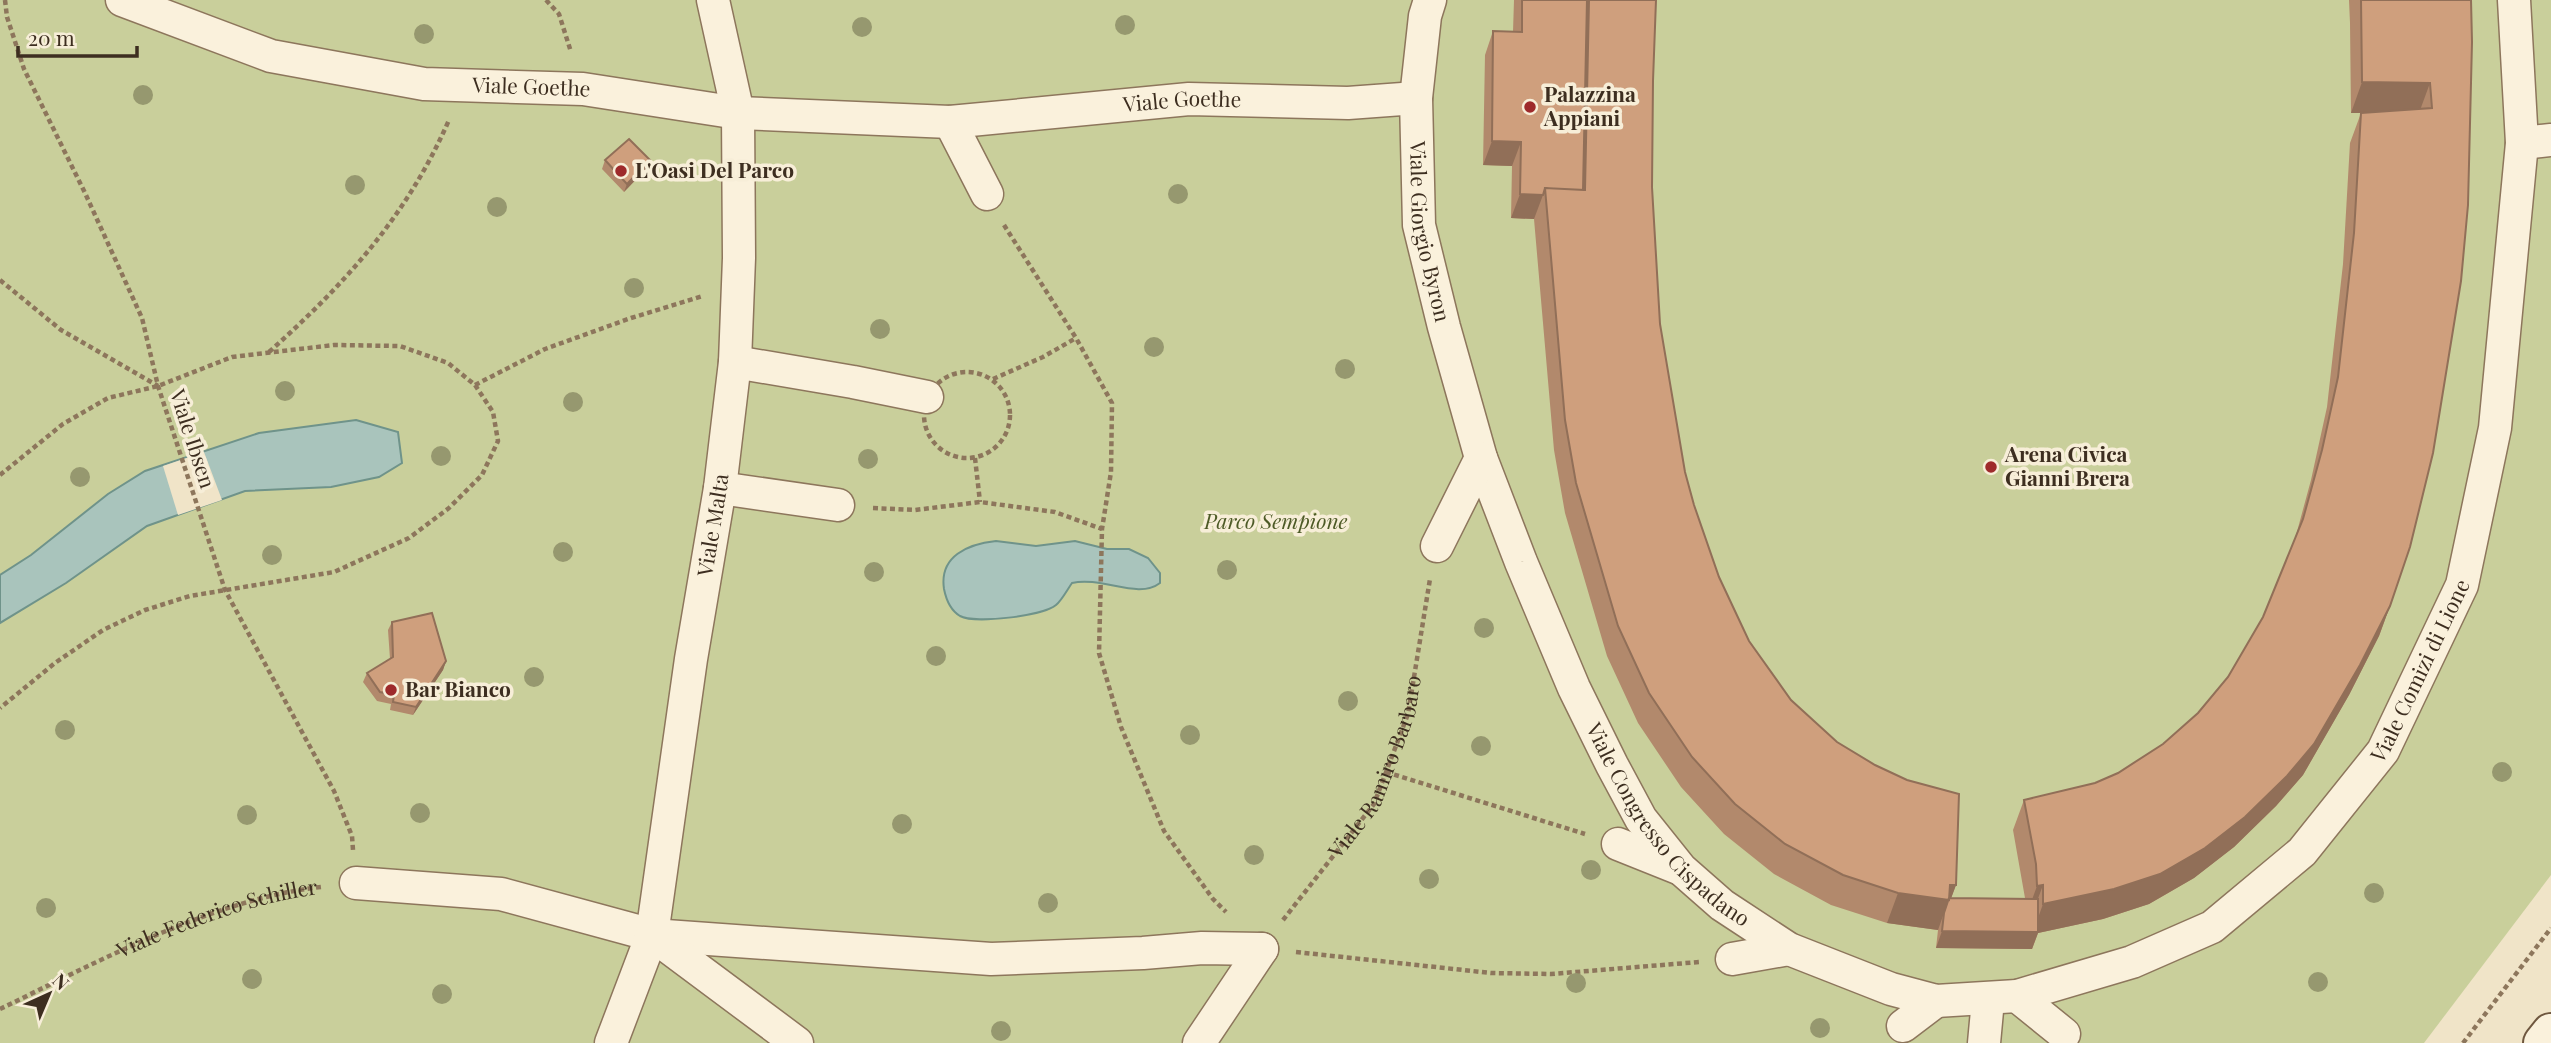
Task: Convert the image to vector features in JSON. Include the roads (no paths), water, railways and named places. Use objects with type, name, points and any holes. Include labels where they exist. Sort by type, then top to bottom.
[{"type":"street","name":"Viale Goethe","points":[[122,0],[271,56],[424,84],[583,89],[738,113],[950,122],[1189,99],[1348,103],[1416,98]]},
{"type":"street","name":"Viale Malta","points":[[611,1043],[652,935],[691,659],[720,488],[735,362],[738,113],[713,0]]},
{"type":"street","name":"Viale Giorgio Byron","points":[[1430,0],[1425,16],[1416,98],[1419,225],[1481,458]]},
{"type":"street","name":"Viale Comizi di Lione","points":[[2002,998],[2132,962],[2212,927],[2302,852],[2383,751],[2462,585],[2495,428],[2536,142],[2514,0]]},
{"type":"street","points":[[950,122],[986,194]]},
{"type":"street","points":[[735,362],[927,397]]},
{"type":"street","points":[[1437,546],[1481,458]]},
{"type":"street","name":"Viale Congresso Cispadano","points":[[1481,458],[1574,688],[1641,820],[1681,869],[1722,905],[1789,949],[1891,989],[1936,1002],[2002,998]]},
{"type":"street","points":[[720,488],[838,505]]},
{"type":"street","points":[[1618,844],[1681,869]]},
{"type":"street","points":[[356,883],[501,894],[652,935],[991,959],[1202,948],[1262,949],[1199,1043]]},
{"type":"street","points":[[652,935],[797,1043]]},
{"type":"street","points":[[1732,959],[1789,949]]},
{"type":"street","points":[[1984,1043],[2002,998],[2064,1034]]},
{"type":"street","points":[[1903,1027],[1936,1002]]},
{"type":"street","points":[[2543,1043],[2551,1033]]},
{"type":"water","points":[[356,420],[398,432],[402,463],[379,477],[331,487],[245,491],[147,526],[66,583],[0,623],[0,575],[31,555],[108,494],[145,471],[259,433]]},
{"type":"water","points":[[996,541],[1036,546],[1075,541],[1107,549],[1129,549],[1148,558],[1160,573],[1160,583],[1151,588],[1130,589],[1095,582],[1072,583],[1056,605],[1049,609],[994,619],[960,616],[946,597],[946,568],[951,560],[966,549]]},
{"type":"place","name":"Palazzina Appiani","points":[[1530,107]]},
{"type":"place","name":"L'Oasi Del Parco","points":[[621,171]]},
{"type":"place","name":"Arena Civica Gianni Brera","points":[[1991,467]]},
{"type":"place","name":"Bar Bianco","points":[[391,690]]},
{"type":"park label","name":"Parco Sempione","points":[[1276,522]]}]
